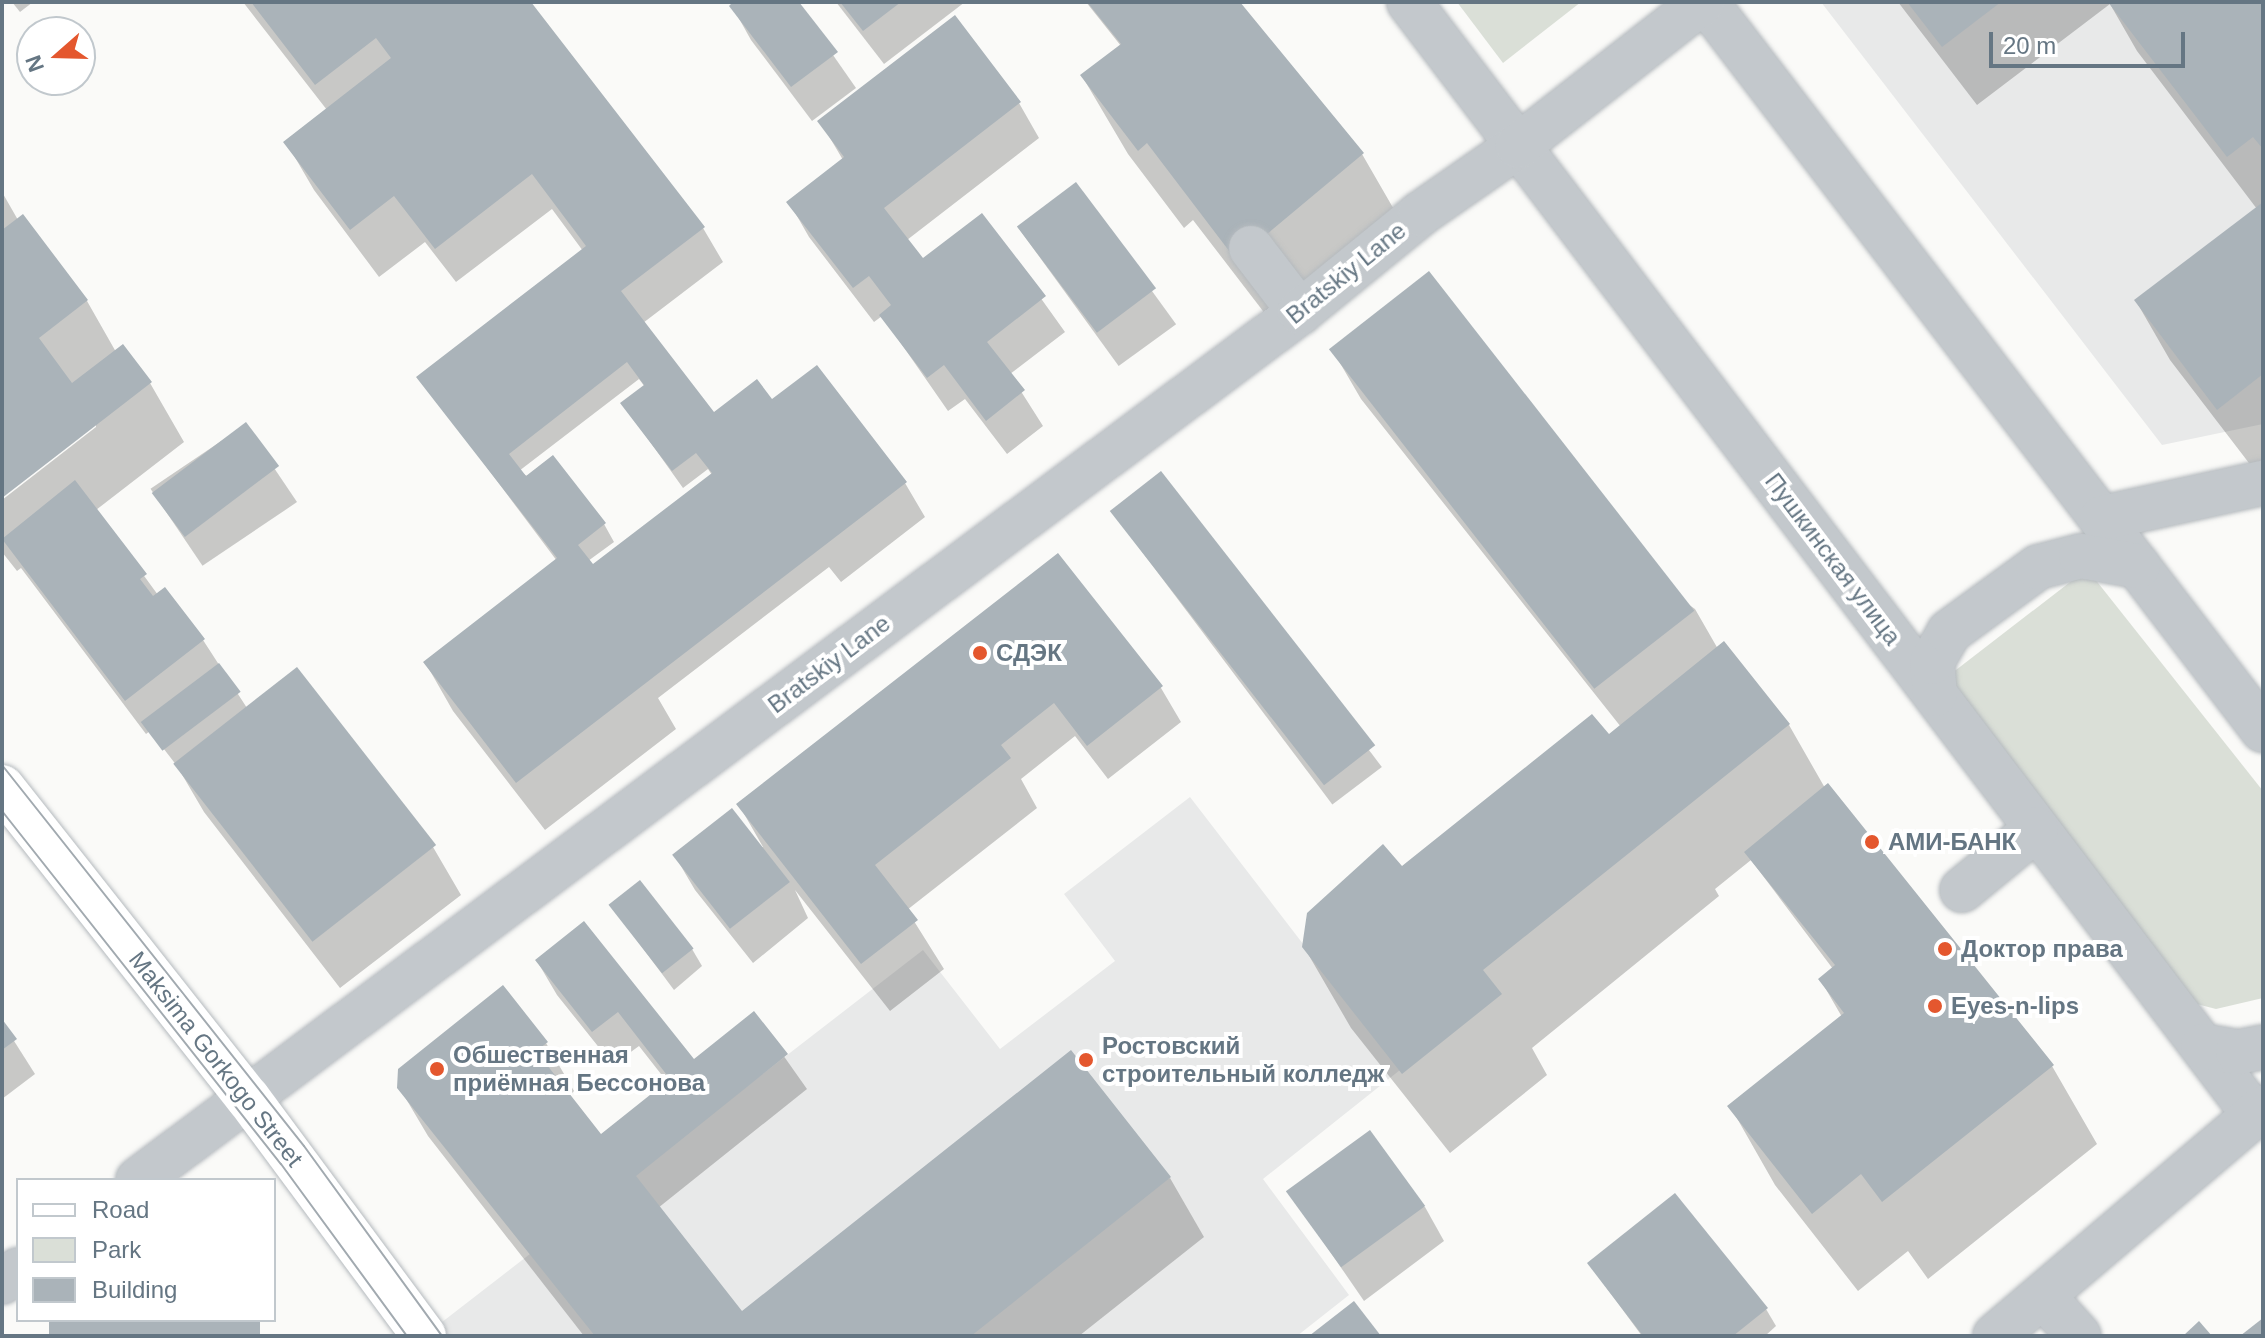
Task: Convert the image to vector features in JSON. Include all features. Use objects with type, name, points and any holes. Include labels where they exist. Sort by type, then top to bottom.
[{"type":"main road","name":"Maksima Gorkogo Street","points":[[2,787],[248,1098],[424,1336]]},
{"type":"street","name":"Пушкинская улица","points":[[1409,2],[2036,829],[2203,1046],[2260,1112]]},
{"type":"street","name":"Bratskiy Lane","points":[[141,1178],[1300,312],[1420,214],[1518,146],[1704,2]]},
{"type":"street","points":[[1704,2],[2263,730]]},
{"type":"street","points":[[1251,248],[1300,312]]},
{"type":"street","points":[[2102,518],[2263,483]]},
{"type":"street","points":[[1935,694],[1932,662],[1949,632],[2038,567],[2081,556],[2138,566]]},
{"type":"street","points":[[1962,890],[2036,829]]},
{"type":"street","points":[[2203,1046],[2238,1052],[2263,1047]]},
{"type":"street","points":[[1995,1336],[2260,1112]]},
{"type":"street","points":[[2044,1297],[2079,1336]]},
{"type":"shaded area","points":[[1821,2],[2263,2],[2263,424],[2162,445]]},
{"type":"shaded area","name":"Ростовский строительный колледж","points":[[1190,797],[1400,1070],[1263,1179],[1349,1295],[1297,1336],[424,1336],[923,950],[1000,1049],[1115,961],[1064,894]]},
{"type":"green space","points":[[1457,2],[1581,2],[1503,63]]},
{"type":"green space","points":[[2087,569],[2263,791],[2263,998],[2216,1009],[2185,1001],[1943,680]]},
{"type":"building","points":[[251,2],[531,2],[705,227],[621,291],[714,412],[757,379],[772,399],[817,365],[907,482],[516,783],[423,662],[557,558],[416,377],[586,246],[532,174],[435,249],[394,196],[350,230],[283,142],[391,58],[376,38],[315,85]],"holes":[[[627,362],[644,385],[620,403],[672,471],[696,453],[712,473],[593,564],[578,545],[606,523],[553,455],[526,476],[509,454]]]},
{"type":"building","points":[[733,2],[799,2],[838,52],[791,87],[729,6]]},
{"type":"building","points":[[840,2],[901,2],[863,31]]},
{"type":"building","points":[[1087,2],[1240,2],[1364,153],[1236,260],[1147,143],[1138,151],[1080,75],[1121,44]]},
{"type":"building","points":[[1907,2],[2001,2],[1942,47]]},
{"type":"building","points":[[2108,2],[2263,2],[2263,149],[2253,137],[2227,157]]},
{"type":"building","points":[[955,15],[1021,102],[884,208],[923,258],[982,213],[1046,296],[987,342],[1025,390],[986,421],[944,365],[927,378],[879,315],[891,305],[869,276],[853,288],[786,202],[844,157],[817,121]]},
{"type":"building","points":[[1076,182],[1156,288],[1097,333],[1017,227]]},
{"type":"building","points":[[2263,202],[2263,374],[2217,410],[2134,300]]},
{"type":"building","points":[[23,214],[88,300],[39,338],[72,383],[123,344],[152,382],[2,498],[2,230]]},
{"type":"building","points":[[1429,271],[1694,611],[1594,689],[1329,349]]},
{"type":"building","points":[[246,422],[279,466],[185,537],[152,493]]},
{"type":"building","points":[[1161,471],[1375,745],[1324,785],[1110,511]]},
{"type":"building","points":[[75,480],[147,574],[140,579],[153,596],[165,587],[205,639],[125,701],[2,539]]},
{"type":"building","points":[[1058,553],[1163,686],[1087,746],[1054,703],[1001,745],[1011,758],[875,865],[918,920],[861,964],[736,804]]},
{"type":"building","points":[[1724,641],[1790,724],[1483,970],[1502,994],[1402,1074],[1302,947],[1307,913],[1383,844],[1402,866],[1592,714],[1609,734]]},
{"type":"building","points":[[219,663],[241,692],[162,751],[141,722]]},
{"type":"building","points":[[297,667],[436,845],[312,942],[173,764]]},
{"type":"building","points":[[1828,783],[2054,1065],[1882,1202],[1861,1174],[1812,1214],[1727,1106],[1844,1013],[1818,979],[1835,965],[1744,852]]},
{"type":"building","points":[[732,808],[790,882],[730,929],[672,855]]},
{"type":"building","points":[[640,880],[694,949],[662,973],[608,905]]},
{"type":"building","points":[[584,921],[694,1059],[754,1011],[788,1054],[636,1176],[742,1311],[1071,1050],[1171,1177],[971,1336],[595,1336],[397,1088],[398,1069],[503,985],[548,1042],[536,1051],[601,1134],[670,1079],[618,1012],[592,1032],[535,960]]},
{"type":"building","points":[[2,1019],[17,1039],[2,1050]]},
{"type":"building","points":[[1370,1130],[1425,1206],[1341,1267],[1286,1191]]},
{"type":"building","points":[[1675,1193],[1768,1308],[1733,1336],[1643,1336],[1587,1263]]},
{"type":"building","points":[[1354,1301],[1381,1336],[1309,1336]]},
{"type":"building","points":[[2263,1318],[2263,1336],[2240,1336]]},
{"type":"building","points":[[2199,1321],[2212,1336],[2183,1336]]},
{"type":"building","points":[[49,1322],[260,1322],[260,1336],[49,1336]]},
{"type":"tram line","points":[[2,765],[304,1146],[442,1336]]},
{"type":"tram line","points":[[2,811],[281,1164],[407,1336]]},
{"type":"place","name":"СДЭК","points":[[980,653]]},
{"type":"place","name":"АМИ-БАНК","points":[[1872,842]]},
{"type":"place","name":"Доктор права","points":[[1945,949]]},
{"type":"place","name":"Eyes-n-lips","points":[[1935,1006]]},
{"type":"place","name":"Ростовский строительный колледж","points":[[1086,1060]]},
{"type":"place","name":"Обшественная приёмная Бессонова","points":[[437,1069]]}]
